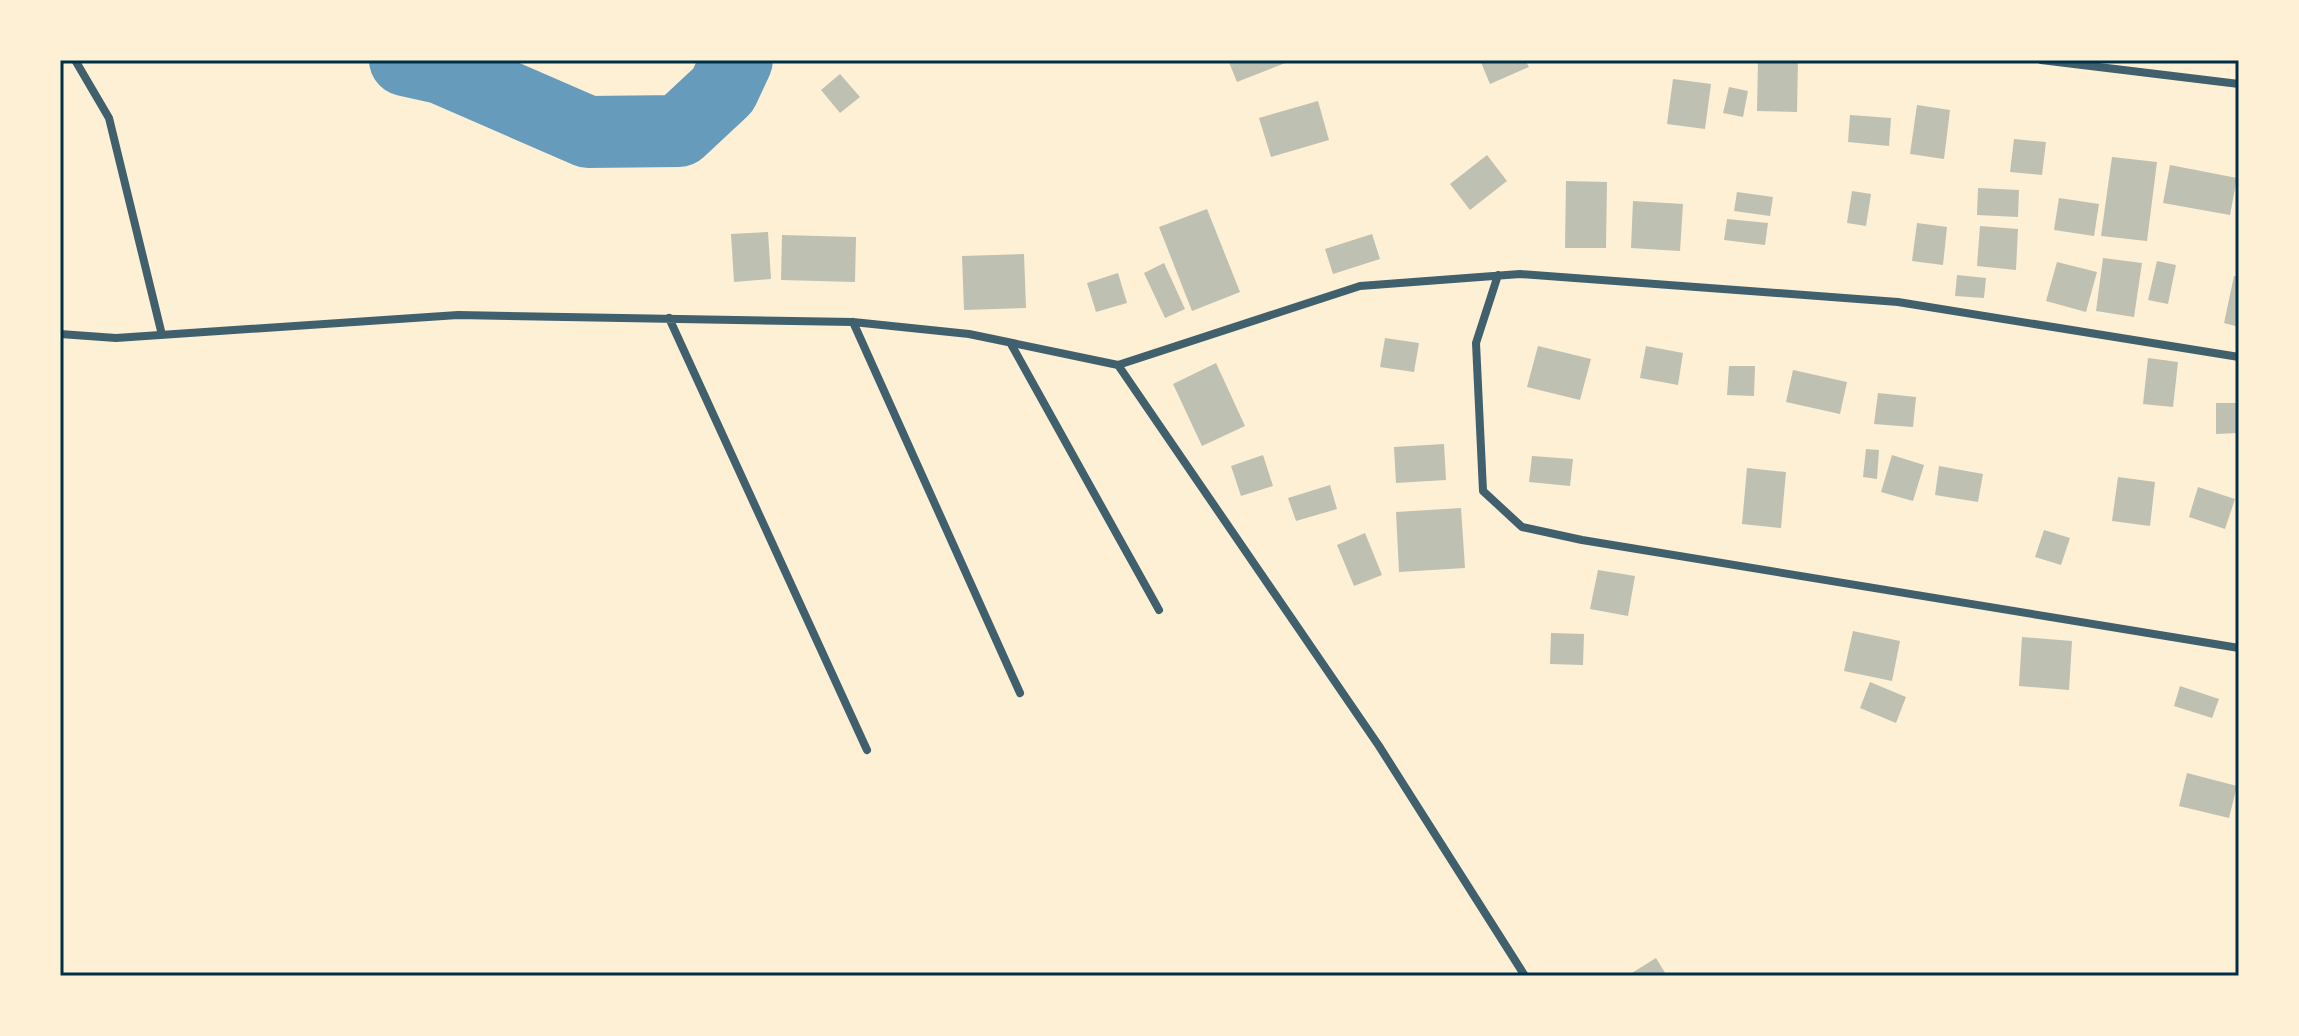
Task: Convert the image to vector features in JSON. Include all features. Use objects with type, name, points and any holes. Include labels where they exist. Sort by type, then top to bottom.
[{"type":"street","points":[[75,60],[109,118],[162,335]]},
{"type":"street","points":[[2041,60],[2239,84]]},
{"type":"street","points":[[2127,71],[2131,60]]},
{"type":"street","points":[[60,334],[116,338],[458,315],[853,322],[969,334],[1118,365],[1360,286],[1498,275],[1898,302],[2239,357]]},
{"type":"street","points":[[1498,275],[1476,343],[1483,491],[1522,527],[1582,540],[2239,648]]},
{"type":"street","points":[[669,318],[867,750]]},
{"type":"street","points":[[853,322],[1020,693]]},
{"type":"street","points":[[1011,344],[1159,610]]},
{"type":"street","points":[[1118,365],[1379,746],[1525,976]]},
{"type":"building","points":[[1228,60],[1293,60],[1237,82]]},
{"type":"building","points":[[1480,60],[1525,60],[1529,67],[1490,84]]},
{"type":"building","points":[[1758,60],[1798,60],[1797,112],[1757,111]]},
{"type":"building","points":[[840,74],[860,97],[840,113],[821,90]]},
{"type":"building","points":[[1673,79],[1711,84],[1705,129],[1667,124]]},
{"type":"building","points":[[1729,87],[1748,91],[1743,117],[1723,113]]},
{"type":"building","points":[[1318,101],[1329,140],[1271,157],[1259,118]]},
{"type":"building","points":[[1917,105],[1950,110],[1944,159],[1910,154]]},
{"type":"building","points":[[1850,115],[1891,118],[1889,146],[1848,142]]},
{"type":"building","points":[[2014,139],[2046,142],[2042,175],[2010,172]]},
{"type":"building","points":[[1487,155],[1507,181],[1470,210],[1450,184]]},
{"type":"building","points":[[2112,157],[2157,162],[2147,241],[2101,236]]},
{"type":"building","points":[[2170,165],[2237,178],[2230,215],[2163,203]]},
{"type":"building","points":[[1566,181],[1607,182],[1606,248],[1565,248]]},
{"type":"building","points":[[1978,188],[2019,190],[2018,217],[1977,215]]},
{"type":"building","points":[[1852,191],[1871,194],[1866,226],[1847,223]]},
{"type":"building","points":[[1737,192],[1773,197],[1770,216],[1734,211]]},
{"type":"building","points":[[2059,198],[2099,204],[2094,236],[2054,230]]},
{"type":"building","points":[[1633,201],[1683,204],[1680,251],[1631,248]]},
{"type":"building","points":[[1207,209],[1240,292],[1192,311],[1159,227]]},
{"type":"building","points":[[1727,219],[1768,223],[1765,245],[1724,240]]},
{"type":"building","points":[[1917,223],[1947,227],[1943,265],[1912,261]]},
{"type":"building","points":[[1980,226],[2018,229],[2016,270],[1977,266]]},
{"type":"building","points":[[768,232],[771,279],[734,282],[731,234]]},
{"type":"building","points":[[1372,234],[1380,259],[1333,274],[1325,249]]},
{"type":"building","points":[[782,235],[856,237],[855,282],[781,280]]},
{"type":"building","points":[[1024,254],[1026,308],[964,310],[962,256]]},
{"type":"building","points":[[2103,258],[2142,263],[2134,317],[2096,311]]},
{"type":"building","points":[[2157,261],[2176,265],[2168,304],[2148,300]]},
{"type":"building","points":[[2057,262],[2097,272],[2086,312],[2046,301]]},
{"type":"building","points":[[1164,263],[1185,309],[1165,318],[1144,273]]},
{"type":"building","points":[[1118,273],[1127,303],[1096,312],[1087,283]]},
{"type":"building","points":[[1957,275],[1986,278],[1984,298],[1955,296]]},
{"type":"building","points":[[2234,276],[2239,277],[2239,327],[2224,323]]},
{"type":"building","points":[[1385,338],[1419,343],[1414,372],[1380,367]]},
{"type":"building","points":[[1538,346],[1591,359],[1580,400],[1527,387]]},
{"type":"building","points":[[1646,346],[1683,353],[1678,385],[1640,378]]},
{"type":"building","points":[[2148,358],[2178,362],[2173,407],[2143,404]]},
{"type":"building","points":[[1216,363],[1245,426],[1202,446],[1173,384]]},
{"type":"building","points":[[1729,366],[1755,366],[1754,396],[1727,395]]},
{"type":"building","points":[[1793,370],[1847,382],[1840,414],[1786,402]]},
{"type":"building","points":[[1878,393],[1916,397],[1913,427],[1874,424]]},
{"type":"building","points":[[2216,403],[2239,403],[2239,433],[2216,434]]},
{"type":"building","points":[[1444,444],[1446,480],[1396,483],[1394,447]]},
{"type":"building","points":[[1866,449],[1879,450],[1877,479],[1863,477]]},
{"type":"building","points":[[1263,455],[1273,486],[1241,496],[1231,466]]},
{"type":"building","points":[[1892,455],[1924,465],[1913,501],[1881,492]]},
{"type":"building","points":[[1532,456],[1573,459],[1570,486],[1529,482]]},
{"type":"building","points":[[1939,466],[1983,474],[1978,502],[1935,495]]},
{"type":"building","points":[[1747,468],[1786,472],[1781,528],[1742,524]]},
{"type":"building","points":[[2118,477],[2155,482],[2150,526],[2112,521]]},
{"type":"building","points":[[1330,485],[1337,509],[1296,521],[1288,498]]},
{"type":"building","points":[[2198,487],[2235,499],[2225,529],[2189,517]]},
{"type":"building","points":[[1461,508],[1465,568],[1399,572],[1396,512]]},
{"type":"building","points":[[2044,530],[2070,538],[2061,565],[2035,557]]},
{"type":"building","points":[[1365,533],[1382,575],[1354,586],[1337,545]]},
{"type":"building","points":[[1598,570],[1635,576],[1628,616],[1590,609]]},
{"type":"building","points":[[1853,631],[1900,641],[1892,681],[1844,671]]},
{"type":"building","points":[[1551,633],[1584,634],[1583,665],[1550,664]]},
{"type":"building","points":[[2022,637],[2072,641],[2069,690],[2019,686]]},
{"type":"building","points":[[1870,682],[1906,697],[1896,723],[1860,708]]},
{"type":"building","points":[[2180,686],[2219,699],[2212,718],[2174,706]]},
{"type":"building","points":[[2187,773],[2237,786],[2229,818],[2179,806]]},
{"type":"building","points":[[1656,958],[1667,976],[1627,976]]},
{"type":"waterway","points":[[405,60],[441,68],[588,132],[679,131],[723,90],[737,60]]}]
